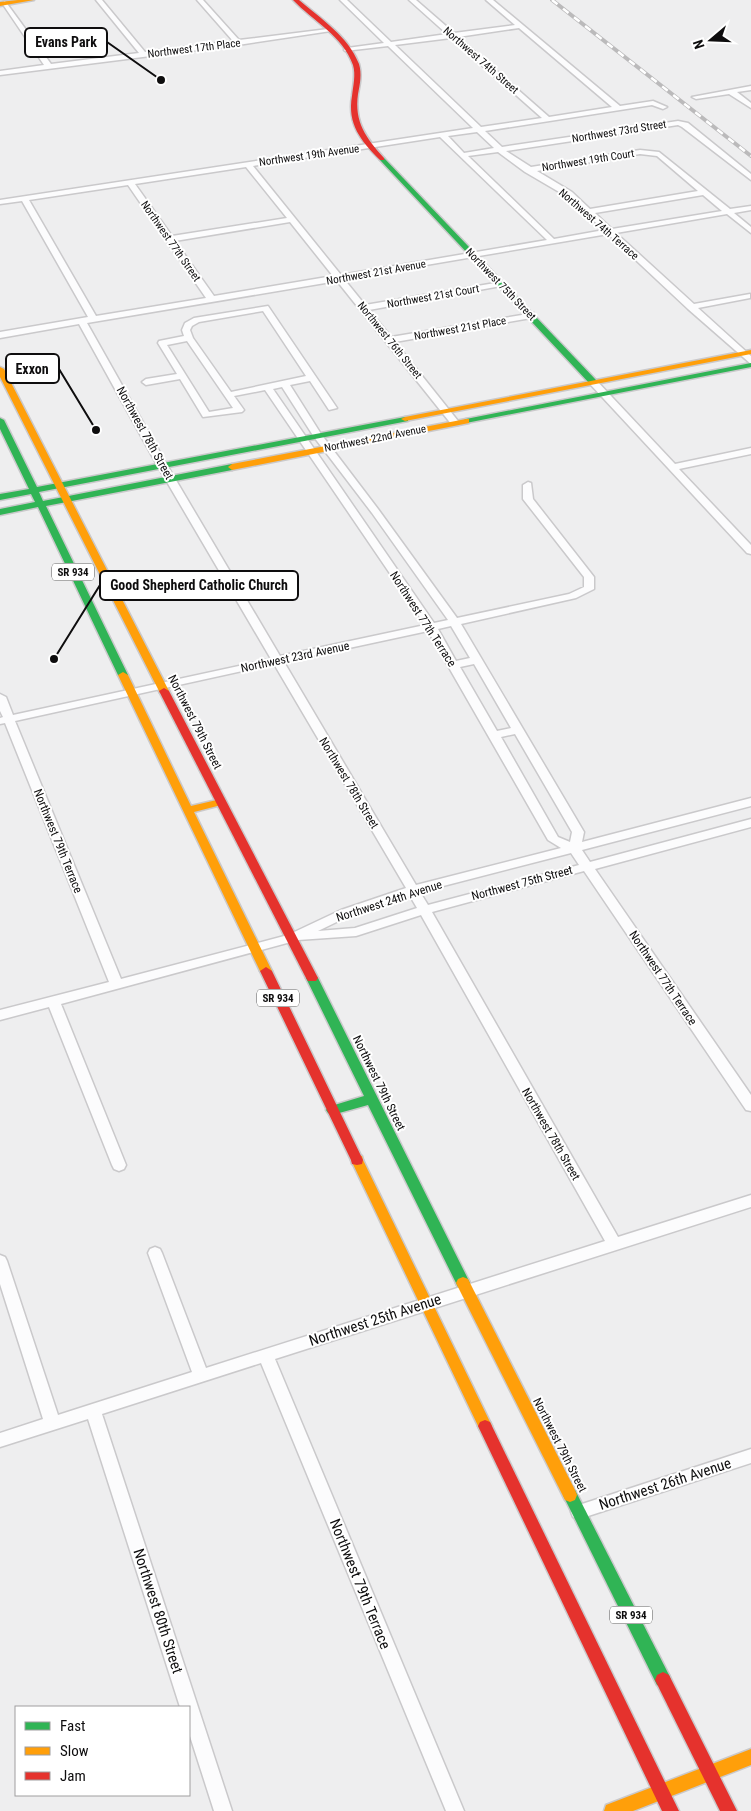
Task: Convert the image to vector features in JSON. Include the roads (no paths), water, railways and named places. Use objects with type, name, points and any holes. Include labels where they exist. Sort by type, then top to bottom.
[{"type":"main road","points":[[2,3],[31,0]]},
{"type":"main road","name":"Northwest 75th Street","points":[[296,0],[347,50],[355,62],[359,77],[353,115],[356,128],[369,146],[593,382]]},
{"type":"main road","name":"Northwest 22nd Avenue","points":[[0,497],[746,352]]},
{"type":"main road","name":"Northwest 22nd Avenue","points":[[0,512],[604,394],[751,363]]},
{"type":"main road","name":"Northwest 79th Street","points":[[0,369],[128,622],[292,938],[467,1291],[712,1772],[729,1811]]},
{"type":"main road","points":[[0,420],[23,415]]},
{"type":"main road","name":"SR 934","points":[[0,420],[253,948],[672,1811]]},
{"type":"main road","points":[[78,584],[90,586],[103,593],[112,601],[128,622]]},
{"type":"main road","points":[[187,810],[221,802]]},
{"type":"main road","points":[[332,1110],[372,1099]]},
{"type":"main road","points":[[612,1811],[751,1757]]},
{"type":"street","points":[[99,0],[144,54]]},
{"type":"street","points":[[200,0],[238,43]]},
{"type":"street","points":[[343,1],[355,0]]},
{"type":"street","name":"Northwest 74th Street","points":[[412,0],[549,120]]},
{"type":"street","name":"Northwest 73rd Street","points":[[489,0],[618,108],[653,103],[663,107]]},
{"type":"street","name":"Northwest 74th Terrace","points":[[343,1],[500,149],[528,170],[569,194],[691,306],[746,352]]},
{"type":"street","points":[[2,3],[49,66]]},
{"type":"street","points":[[347,50],[521,26]]},
{"type":"street","name":"Northwest 17th Place","points":[[0,73],[328,31]]},
{"type":"street","points":[[696,97],[751,88]]},
{"type":"street","points":[[730,91],[751,106]]},
{"type":"street","name":"Northwest 19th Avenue","points":[[0,202],[480,131],[618,108]]},
{"type":"street","name":"Northwest 73rd Street","points":[[463,155],[678,123],[685,125],[751,178]]},
{"type":"street","points":[[443,136],[552,241]]},
{"type":"street","name":"Northwest 19th Court","points":[[528,170],[649,153],[665,158],[706,192]]},
{"type":"street","name":"Northwest 76th Street","points":[[248,164],[455,423]]},
{"type":"street","name":"Northwest 77th Street","points":[[130,182],[212,300]]},
{"type":"street","points":[[588,212],[706,192],[751,231]]},
{"type":"street","points":[[24,198],[94,320]]},
{"type":"street","name":"Northwest 21st Avenue","points":[[0,335],[751,208]]},
{"type":"street","points":[[171,239],[292,219]]},
{"type":"street","name":"Northwest 21st Court","points":[[364,308],[501,284]]},
{"type":"street","points":[[691,306],[747,296]]},
{"type":"street","points":[[188,338],[162,344],[206,415],[239,410],[188,338],[186,330],[188,325],[197,320],[266,308],[332,408]]},
{"type":"street","name":"Northwest 21st Place","points":[[390,340],[530,315]]},
{"type":"street","name":"Northwest 78th Street","points":[[82,322],[162,465],[413,890],[615,1245]]},
{"type":"street","points":[[746,352],[751,363]]},
{"type":"street","points":[[146,382],[182,376]]},
{"type":"street","points":[[228,395],[312,378]]},
{"type":"street","name":"Northwest 75th Street","points":[[593,382],[674,466],[751,551]]},
{"type":"street","name":"Northwest 77th Terrace","points":[[285,384],[317,435],[455,623],[578,832],[575,848]]},
{"type":"street","name":"Northwest 77th Terrace","points":[[267,387],[300,438],[311,451],[432,628],[554,840],[575,848],[751,1106]]},
{"type":"street","points":[[674,466],[751,450]]},
{"type":"street","name":"Northwest 23rd Avenue","points":[[4,720],[455,623],[572,596],[589,589],[589,577],[528,499],[528,486]]},
{"type":"street","points":[[453,665],[477,660]]},
{"type":"street","name":"Northwest 79th Terrace","points":[[0,697],[4,720],[116,985]]},
{"type":"street","points":[[494,735],[518,730]]},
{"type":"street","name":"Northwest 24th Avenue","points":[[0,1015],[292,938],[345,913],[413,890],[751,802]]},
{"type":"street","name":"Northwest 75th Street","points":[[292,938],[356,932],[424,910],[751,823]]},
{"type":"street","points":[[53,1001],[119,1165]]},
{"type":"street","name":"Northwest 25th Avenue","points":[[0,1440],[751,1201]]},
{"type":"street","points":[[155,1253],[202,1377]]},
{"type":"street","points":[[0,1261],[53,1424]]},
{"type":"street","name":"Northwest 79th Terrace","points":[[266,1356],[455,1811]]},
{"type":"street","name":"Northwest 80th Street","points":[[94,1411],[189,1706]]},
{"type":"street","name":"Northwest 26th Avenue","points":[[579,1512],[751,1456]]},
{"type":"street","name":"Northwest 80th Street","points":[[190,1709],[223,1811]]},
{"type":"railway","points":[[552,0],[751,156]]},
{"type":"place","name":"Evans Park","points":[[161,80]]},
{"type":"place","name":"Exxon","points":[[96,430]]},
{"type":"place","name":"Good Shepherd Catholic Church","points":[[54,659]]}]
